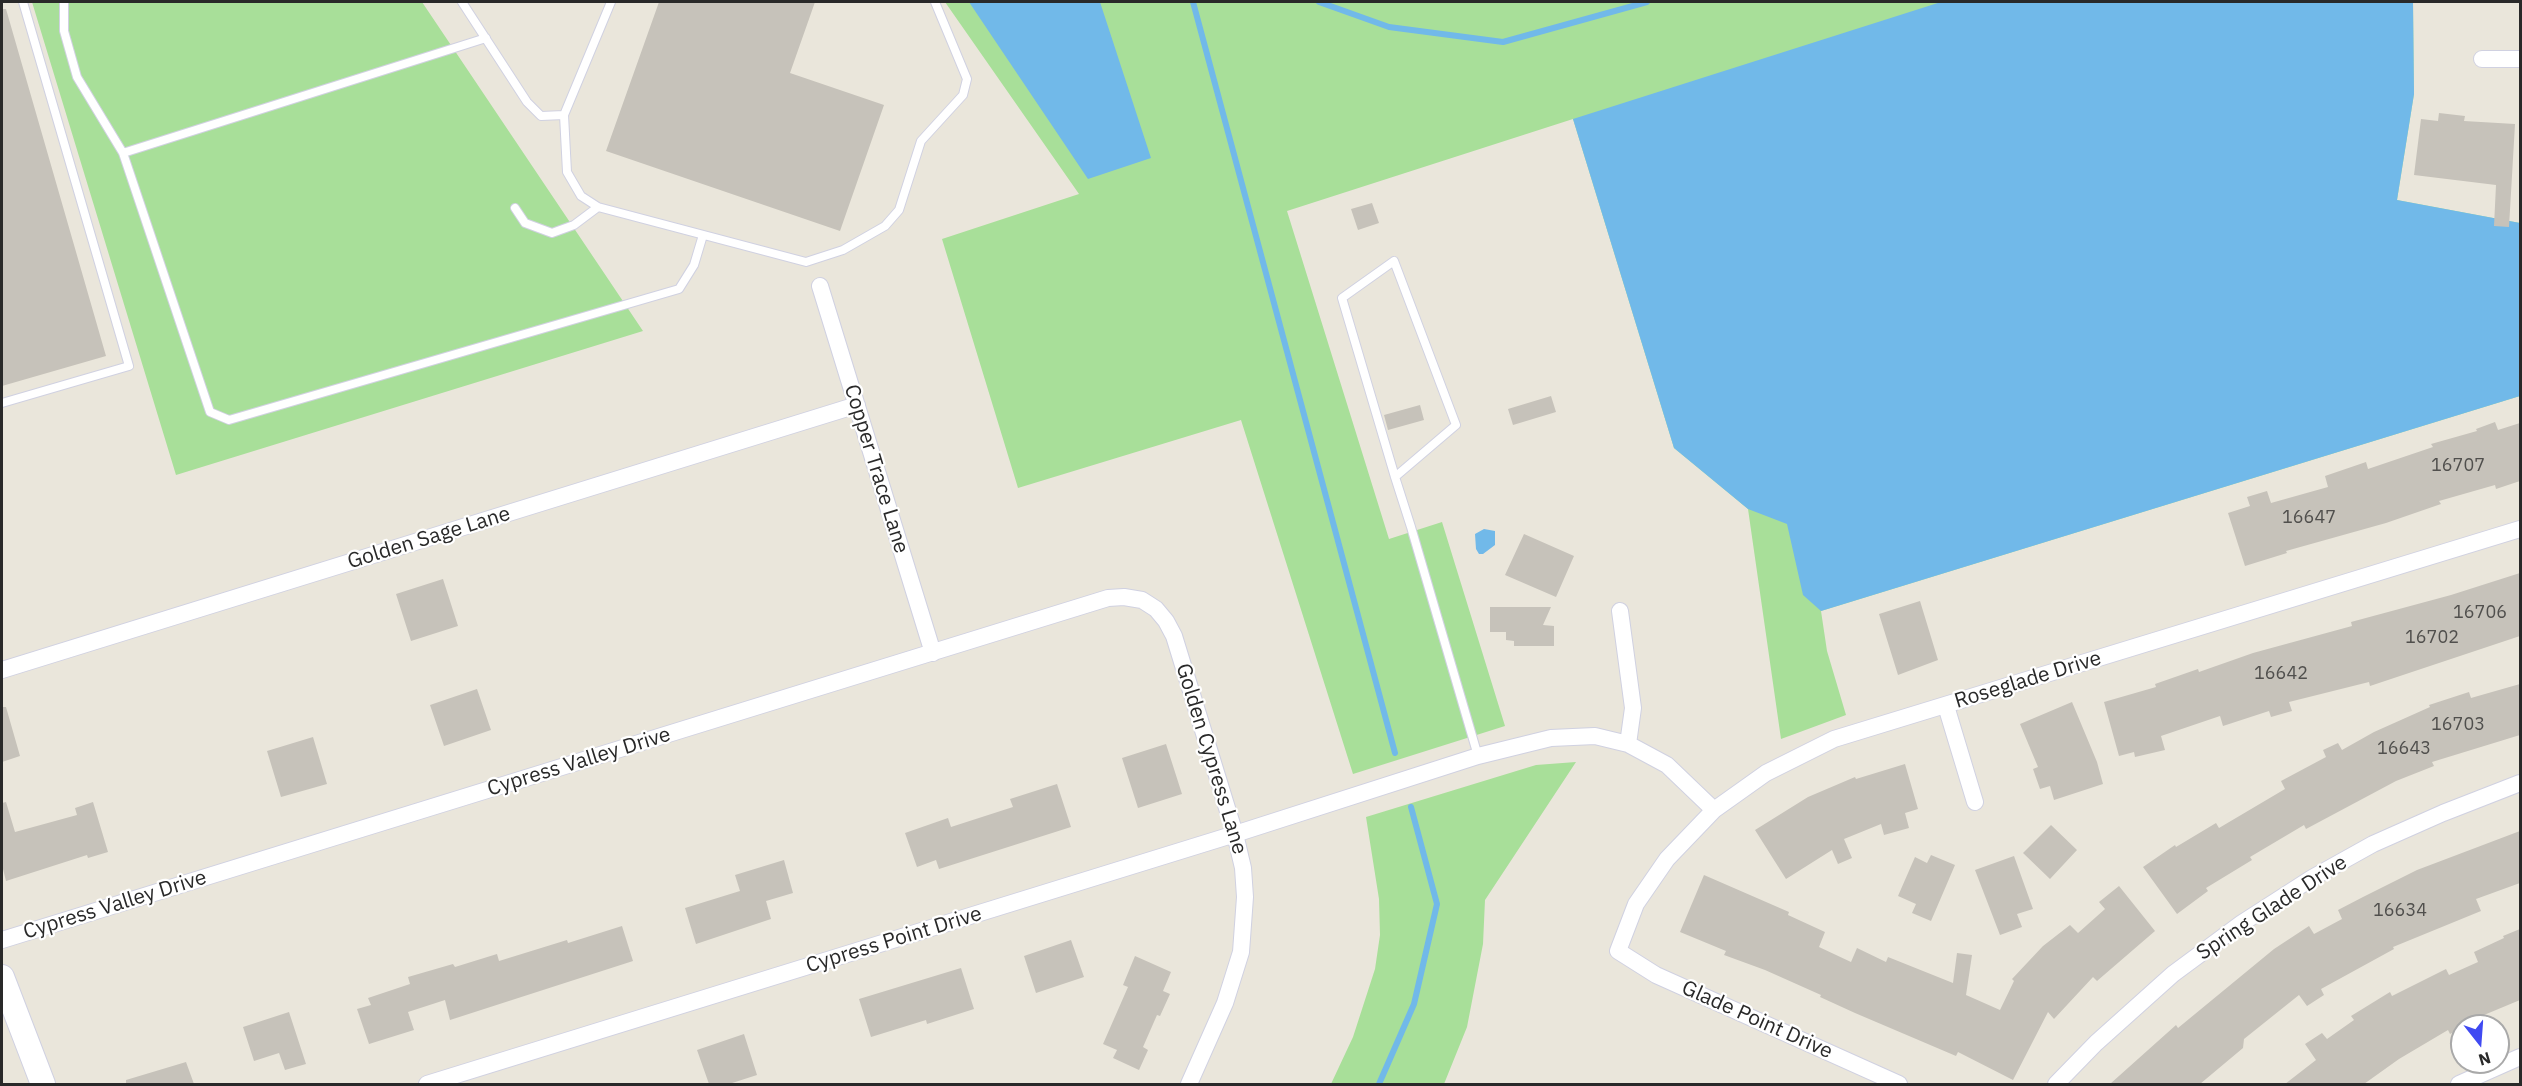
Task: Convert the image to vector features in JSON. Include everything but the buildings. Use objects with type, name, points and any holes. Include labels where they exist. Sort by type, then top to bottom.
[{"type":"main road","points":[[2,977],[43,1084]]},
{"type":"street","points":[[2482,59],[2520,59]]},
{"type":"street","name":"Copper Trace Lane","points":[[820,286],[933,653]]},
{"type":"street","name":"Golden Sage Lane","points":[[2,670],[856,405]]},
{"type":"street","name":"Roseglade Drive","points":[[1618,951],[1636,904],[1642,895],[1667,859],[1714,810],[1766,773],[1834,739],[2520,529]]},
{"type":"street","name":"Cypress Valley Drive","points":[[2,940],[1108,598],[1124,597],[1142,600],[1156,609]]},
{"type":"street","name":"Golden Cypress Lane","points":[[1156,609],[1174,636],[1235,834],[1243,868],[1245,897],[1241,952],[1225,1003],[1189,1084]]},
{"type":"street","points":[[1620,611],[1634,708],[1628,744]]},
{"type":"street","points":[[1946,706],[1976,802]]},
{"type":"street","points":[[1478,756],[1551,738],[1595,736],[1628,744],[1667,765],[1714,810]]},
{"type":"street","name":"Cypress Point Drive","points":[[427,1084],[1235,834],[1478,756]]},
{"type":"street","name":"Spring Glade Drive","points":[[2056,1084],[2096,1042],[2173,974],[2242,923],[2313,878],[2373,844],[2443,813],[2520,783]]},
{"type":"street","name":"Glade Point Drive","points":[[1618,951],[1656,975],[1899,1084]]},
{"type":"street","points":[[2459,1084],[2520,1057]]},
{"type":"lane","points":[[2,403],[129,366],[23,2]]},
{"type":"lane","points":[[64,2],[64,31],[77,77],[123,153],[210,411],[229,420],[679,289],[694,265],[703,235]]},
{"type":"lane","points":[[462,2],[527,102],[542,116],[564,115]]},
{"type":"lane","points":[[611,2],[564,115],[567,172],[581,196],[598,207],[806,261],[843,250],[885,226],[899,210],[921,141],[963,96],[967,79],[935,2]]},
{"type":"lane","points":[[123,153],[486,38]]},
{"type":"lane","points":[[515,208],[525,223],[552,232],[574,225],[598,207]]},
{"type":"lane","points":[[1395,477],[1456,425],[1395,261],[1342,298],[1395,477],[1478,756]]},
{"type":"green space","points":[[32,2],[422,2],[643,331],[176,475]]},
{"type":"green space","points":[[945,2],[2413,2],[2414,94],[2397,200],[2520,223],[2520,396],[1821,611],[1827,651],[1846,715],[1781,739],[1748,509],[1674,448],[1573,119],[1287,211],[1389,539],[1442,522],[1505,726],[1353,774],[1241,420],[1018,488],[942,239],[1079,194]]},
{"type":"green space","points":[[1576,762],[1485,900],[1483,944],[1467,1027],[1444,1084],[1331,1084],[1353,1037],[1375,969],[1380,935],[1379,899],[1366,817],[1536,765]]},
{"type":"water","points":[[969,2],[1100,2],[1151,158],[1088,179]]},
{"type":"water","points":[[1941,2],[2413,2],[2414,94],[2397,200],[2520,223],[2520,396],[1821,611],[1803,595],[1787,524],[1748,509],[1674,448],[1573,119]]},
{"type":"water","points":[[1484,529],[1495,531],[1495,545],[1483,554],[1479,554],[1476,549],[1475,534]]},
{"type":"waterway","points":[[1193,2],[1395,753]]},
{"type":"waterway","points":[[1319,2],[1389,27],[1503,42],[1647,2]]},
{"type":"waterway","points":[[1379,1084],[1414,1004],[1437,904],[1411,807]]}]
